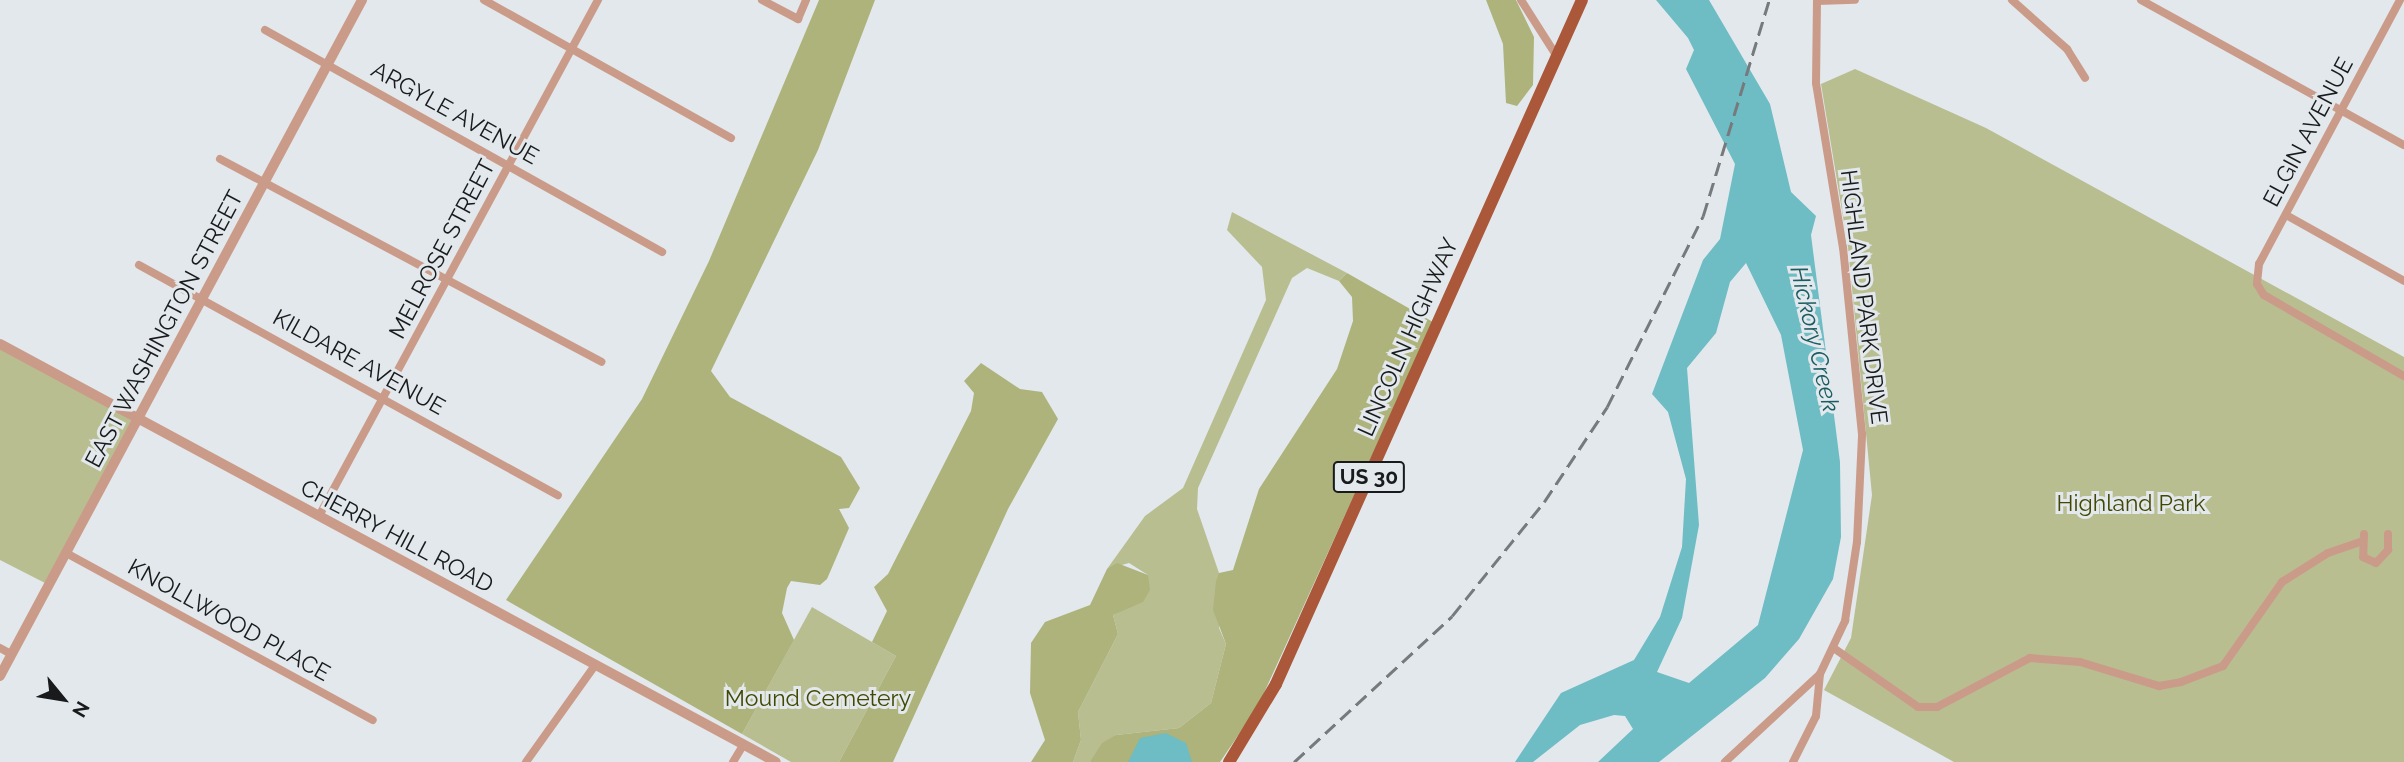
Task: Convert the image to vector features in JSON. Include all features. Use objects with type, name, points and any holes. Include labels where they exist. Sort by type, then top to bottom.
[{"type":"main road","name":"LINCOLN HIGHWAY","points":[[1229,762],[1276,684],[1582,0]]},
{"type":"street","name":"EAST WASHINGTON STREET","points":[[0,676],[68,554],[362,0]]},
{"type":"street","points":[[484,0],[731,138]]},
{"type":"street","name":"MELROSE STREET","points":[[319,516],[598,0]]},
{"type":"street","points":[[762,0],[798,19],[806,0]]},
{"type":"street","points":[[1521,0],[1556,55]]},
{"type":"street","points":[[1817,0],[1855,0]]},
{"type":"street","name":"HIGHLAND PARK DRIVE","points":[[1725,762],[1820,674],[1835,649],[1857,542],[1863,458],[1843,248],[1816,83],[1817,0]]},
{"type":"street","points":[[2012,0],[2067,49],[2085,78]]},
{"type":"street","points":[[2141,0],[2404,145]]},
{"type":"street","name":"ELGIN AVENUE","points":[[2400,0],[2259,264],[2257,284],[2264,295],[2404,376]]},
{"type":"street","name":"ARGYLE AVENUE","points":[[265,30],[662,252]]},
{"type":"street","points":[[220,159],[601,362]]},
{"type":"street","points":[[2286,215],[2404,281]]},
{"type":"street","name":"KILDARE AVENUE","points":[[139,265],[384,397],[558,495]]},
{"type":"street","name":"CHERRY HILL ROAD","points":[[0,344],[776,762]]},
{"type":"street","points":[[1835,649],[1918,707],[1937,707],[2030,658],[2080,662],[2159,686],[2181,682],[2224,666],[2282,582],[2328,553],[2363,538],[2363,557],[2376,562],[2388,550],[2388,534]]},
{"type":"street","name":"KNOLLWOOD PLACE","points":[[68,554],[373,720]]},
{"type":"street","points":[[0,648],[11,654]]},
{"type":"street","points":[[526,762],[596,664]]},
{"type":"street","points":[[1793,762],[1816,716],[1820,674]]},
{"type":"street","points":[[733,762],[744,744]]},
{"type":"green space","points":[[819,0],[875,0],[818,150],[711,371],[730,397],[841,457],[860,488],[849,508],[839,509],[849,528],[827,579],[820,585],[791,581],[787,588],[782,613],[794,640],[742,734],[506,600],[642,399],[709,261]]},
{"type":"green space","points":[[1486,0],[1516,0],[1534,37],[1533,85],[1517,106],[1506,103],[1503,44]]},
{"type":"green space","name":"Highland Park","points":[[1855,69],[1986,128],[2404,357],[2404,762],[1954,762],[1824,690],[1851,638],[1872,495],[1848,247],[1821,84]]},
{"type":"green space","points":[[1232,212],[1347,273],[1339,281],[1307,268],[1292,278],[1198,488],[1197,509],[1219,573],[1219,628],[1226,644],[1211,703],[1179,728],[1116,735],[1090,762],[1073,762],[1081,740],[1078,712],[1118,634],[1113,615],[1131,605],[1148,575],[1129,563],[1107,569],[1145,516],[1183,488],[1266,300],[1262,267],[1227,230]]},
{"type":"green space","points":[[1347,273],[1433,322],[1258,706],[1220,762],[1090,762],[1102,743],[1116,735],[1179,728],[1211,703],[1226,644],[1213,610],[1216,581],[1219,573],[1233,570],[1259,489],[1337,369],[1353,321],[1352,297],[1339,281]]},
{"type":"green space","points":[[0,347],[134,421],[47,584],[0,560]]},
{"type":"green space","points":[[981,363],[1020,389],[1042,392],[1058,419],[1008,509],[893,762],[839,762],[896,656],[872,642],[887,611],[874,587],[888,574],[971,411],[974,393],[964,381]]},
{"type":"green space","points":[[1117,563],[1148,575],[1150,590],[1143,602],[1113,615],[1118,634],[1078,712],[1081,740],[1073,762],[1031,762],[1045,740],[1030,693],[1031,643],[1045,622],[1090,605],[1107,569]]},
{"type":"green space","name":"Mound Cemetery","points":[[812,607],[896,656],[839,762],[791,762],[742,734]]},
{"type":"water","name":"Hickory Creek","points":[[1656,0],[1709,0],[1770,104],[1791,192],[1816,216],[1811,235],[1840,462],[1841,537],[1833,579],[1799,639],[1765,678],[1659,762],[1598,762],[1633,729],[1625,716],[1614,715],[1580,725],[1533,762],[1515,762],[1561,693],[1634,660],[1660,617],[1682,547],[1686,479],[1668,412],[1652,394],[1703,260],[1720,239],[1735,164],[1686,69],[1694,50],[1688,38]],"holes":[[[1746,263],[1781,335],[1803,450],[1758,625],[1689,683],[1657,672],[1682,618],[1699,525],[1687,368],[1716,333],[1730,282]]]},
{"type":"water","points":[[1166,733],[1186,743],[1192,762],[1128,762],[1140,738]]},
{"type":"railway","points":[[1294,762],[1452,616],[1544,502],[1607,407],[1703,216],[1769,0]]}]
